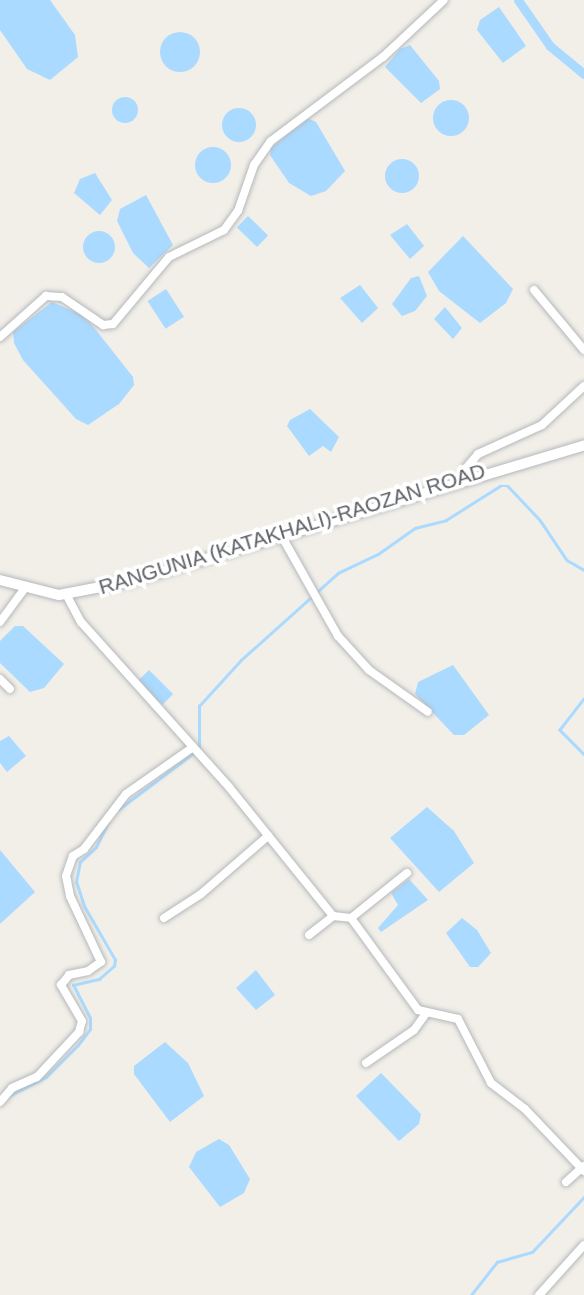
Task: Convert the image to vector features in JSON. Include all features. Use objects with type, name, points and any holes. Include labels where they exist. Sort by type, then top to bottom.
[{"type":"main road","name":"RANGUNIA (KATAKHALI)-RAOZAN ROAD","points":[[0,580],[25,588],[66,594],[132,581],[467,477],[584,445]]},
{"type":"street","points":[[0,337],[46,296],[62,297],[103,325],[113,324],[169,257],[224,230],[237,211],[254,165],[271,141],[383,57],[444,0]]},
{"type":"street","points":[[534,290],[584,350]]},
{"type":"street","points":[[467,477],[466,468],[478,454],[542,425],[584,386]]},
{"type":"street","points":[[281,535],[338,636],[369,670],[428,712]]},
{"type":"street","points":[[0,622],[25,588]]},
{"type":"street","points":[[66,594],[70,607],[105,650],[193,747],[333,916],[351,918],[407,873]]},
{"type":"street","points":[[0,679],[10,689]]},
{"type":"street","points":[[0,1102],[12,1088],[37,1077],[79,1032],[82,1021],[61,985],[69,975],[88,971],[101,962],[70,896],[66,876],[73,856],[84,849],[125,794],[193,747]]},
{"type":"street","points":[[164,918],[186,906],[268,836]]},
{"type":"street","points":[[309,935],[333,916]]},
{"type":"street","points":[[351,918],[418,1010],[458,1019],[491,1083],[525,1108],[583,1168],[566,1182]]},
{"type":"street","points":[[366,1063],[415,1030],[427,1012]]},
{"type":"street","points":[[538,1295],[584,1245]]},
{"type":"water","points":[[0,0],[50,0],[75,35],[78,57],[50,80],[27,69],[0,30]]},
{"type":"water","points":[[499,7],[526,46],[503,63],[477,30],[480,20]]},
{"type":"water","points":[[180,32],[188,33],[194,38],[199,44],[199,60],[194,66],[188,71],[180,72],[172,71],[166,66],[161,60],[160,52],[161,44],[166,38],[172,33]]},
{"type":"water","points":[[410,45],[439,81],[440,89],[421,103],[385,67],[400,49]]},
{"type":"water","points":[[125,97],[134,101],[138,110],[134,119],[125,123],[116,119],[112,110],[116,101]]},
{"type":"water","points":[[451,100],[464,105],[469,118],[464,131],[451,136],[438,131],[433,118],[438,105]]},
{"type":"water","points":[[239,108],[251,113],[256,125],[251,137],[239,142],[227,137],[222,125],[227,113]]},
{"type":"water","points":[[307,118],[316,122],[345,171],[326,191],[311,196],[289,183],[270,155],[271,148]]},
{"type":"water","points":[[213,147],[226,152],[231,165],[226,178],[213,183],[200,178],[195,165],[200,152]]},
{"type":"water","points":[[402,159],[414,164],[419,176],[414,188],[402,193],[390,188],[385,176],[390,164]]},
{"type":"water","points":[[95,173],[112,200],[100,215],[74,193],[80,179]]},
{"type":"water","points":[[146,195],[173,245],[149,268],[133,253],[117,221],[120,209]]},
{"type":"water","points":[[248,216],[268,235],[257,247],[237,228]]},
{"type":"water","points":[[407,224],[424,246],[410,259],[390,235]]},
{"type":"water","points":[[99,231],[110,236],[115,247],[110,258],[99,263],[88,258],[83,247],[88,236]]},
{"type":"water","points":[[463,236],[513,289],[506,303],[480,323],[439,291],[428,272]]},
{"type":"water","points":[[419,276],[427,296],[415,311],[402,316],[392,304],[411,278]]},
{"type":"water","points":[[360,285],[378,308],[362,323],[340,298]]},
{"type":"water","points":[[166,289],[184,317],[166,329],[148,301]]},
{"type":"water","points":[[52,302],[80,314],[92,325],[133,377],[134,385],[119,404],[88,425],[76,419],[23,360],[14,343],[13,332]]},
{"type":"water","points":[[445,307],[462,328],[453,339],[434,319]]},
{"type":"water","points":[[310,409],[339,437],[331,452],[323,446],[309,456],[287,426],[290,420]]},
{"type":"water","points":[[15,626],[23,626],[64,664],[44,688],[30,692],[0,663],[0,641]]},
{"type":"water","points":[[453,665],[489,715],[464,735],[454,735],[415,694],[418,682]]},
{"type":"water","points":[[149,670],[173,694],[162,705],[138,681]]},
{"type":"water","points":[[9,736],[26,756],[7,772],[0,763],[0,741]]},
{"type":"water","points":[[427,807],[454,831],[474,863],[439,892],[390,838]]},
{"type":"water","points":[[0,850],[35,892],[0,924]]},
{"type":"water","points":[[409,879],[428,900],[381,932],[378,928],[398,905],[391,893]]},
{"type":"water","points":[[462,918],[477,930],[491,953],[478,967],[470,967],[446,933]]},
{"type":"water","points":[[256,970],[275,995],[256,1010],[236,988]]},
{"type":"water","points":[[165,1042],[188,1063],[204,1096],[170,1122],[134,1074],[134,1066]]},
{"type":"water","points":[[381,1073],[421,1114],[419,1124],[399,1141],[356,1096]]},
{"type":"water","points":[[219,1139],[229,1145],[250,1179],[244,1193],[220,1207],[189,1167],[196,1152]]},
{"type":"waterway","points":[[518,0],[550,46],[584,74]]},
{"type":"waterway","points":[[119,809],[199,749],[199,706],[241,660],[338,573],[378,554],[415,528],[446,520],[500,486],[508,486],[540,520],[567,560],[584,570]]},
{"type":"waterway","points":[[584,699],[560,730],[584,754]]},
{"type":"waterway","points":[[9,1096],[46,1077],[78,1045],[90,1029],[90,1018],[73,985],[99,979],[114,966],[115,960],[84,906],[76,882],[80,862],[96,847],[108,822]]},
{"type":"waterway","points":[[471,1295],[497,1262],[532,1252],[584,1197]]}]
